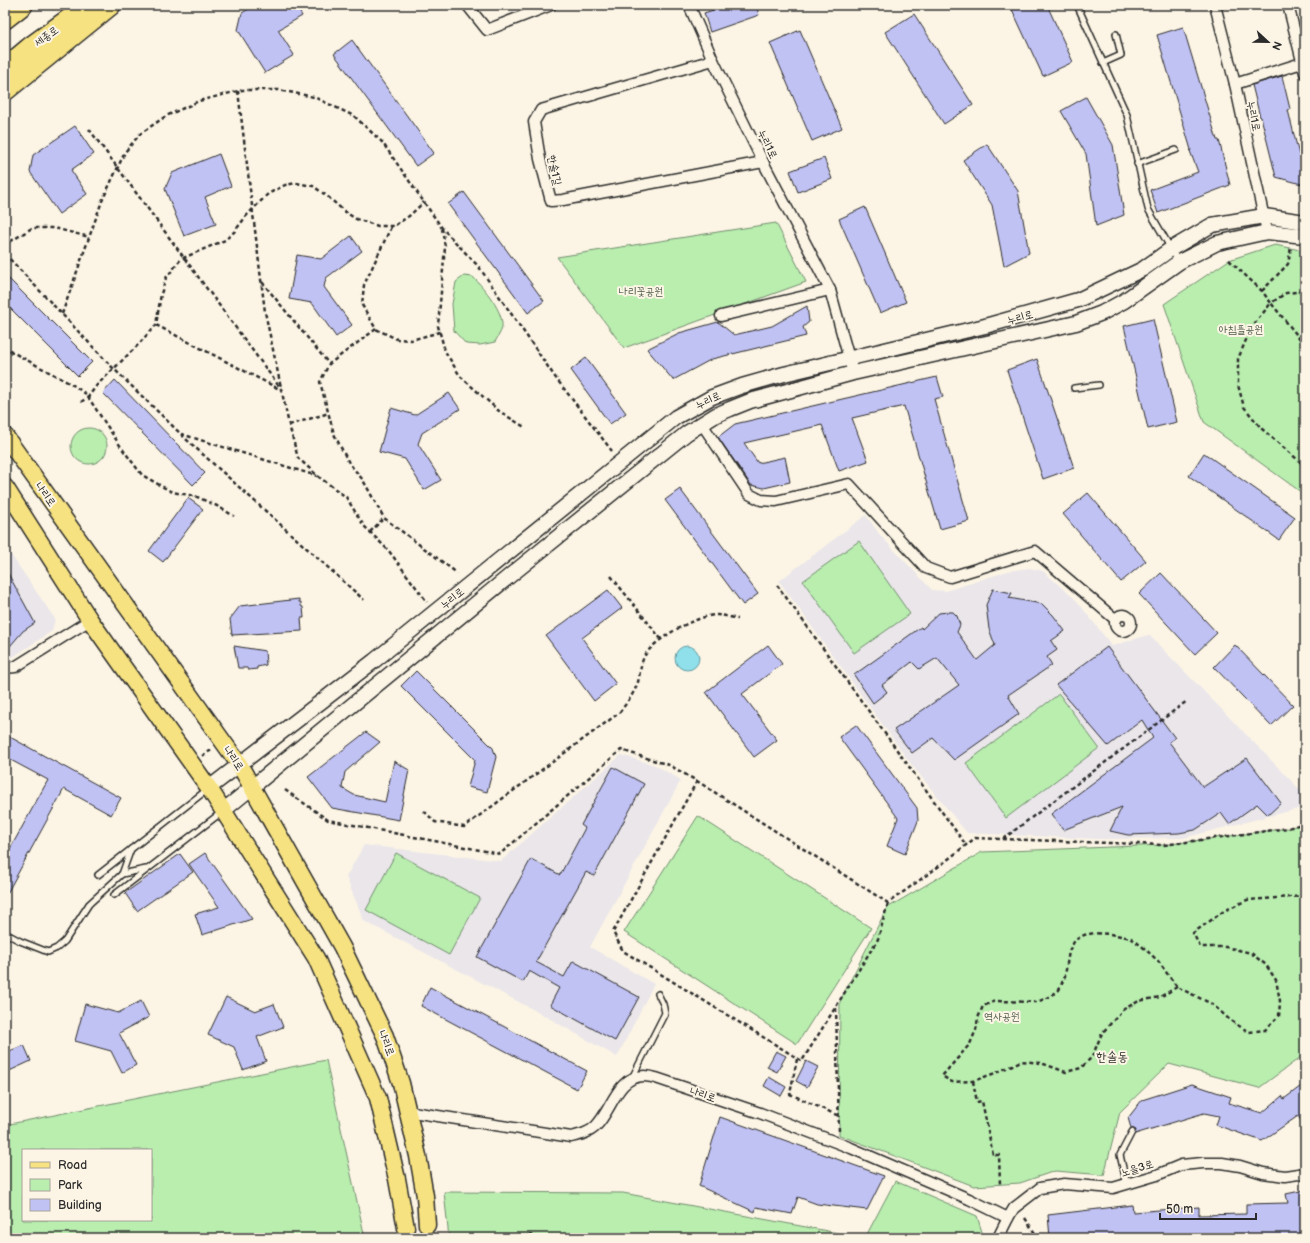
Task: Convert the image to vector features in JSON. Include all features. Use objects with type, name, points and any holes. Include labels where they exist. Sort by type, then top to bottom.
[{"type":"highway","points":[[5,19],[23,5]]},
{"type":"highway","name":"세종로","points":[[5,68],[30,47],[88,5]]},
{"type":"highway","points":[[5,91],[111,5]]},
{"type":"main road","name":"나리로","points":[[5,436],[239,764],[342,947],[381,1029],[401,1083],[406,1111],[418,1156],[425,1196],[427,1225]]},
{"type":"main road","points":[[5,487],[90,620],[209,788],[316,958],[378,1098],[397,1179],[406,1228]]},
{"type":"street","points":[[467,5],[488,30],[551,5]]},
{"type":"street","name":"누리1로","points":[[689,5],[713,60],[763,162],[830,290],[853,373]]},
{"type":"street","name":"누리1로","points":[[1215,5],[1235,84],[1267,232]]},
{"type":"street","points":[[1288,5],[1304,62],[1305,73]]},
{"type":"street","name":"한솔1길","points":[[713,60],[541,110],[534,122],[540,159],[551,200],[563,200],[763,162]]},
{"type":"street","points":[[1235,84],[1304,62]]},
{"type":"street","name":"누리로","points":[[209,788],[376,660],[676,417],[712,397],[742,386],[985,326],[1078,300],[1143,269],[1171,249],[1212,225],[1264,216],[1305,222]]},
{"type":"street","name":"누리로","points":[[223,811],[512,574],[687,434],[716,415],[750,401],[853,373],[1076,323],[1102,313],[1124,301],[1179,262],[1217,243],[1267,232],[1305,236]]},
{"type":"street","points":[[721,316],[830,290]]},
{"type":"street","points":[[702,424],[749,494],[761,500],[776,501],[849,484],[926,568],[950,577],[1035,551],[1116,620]]},
{"type":"street","points":[[5,668],[15,667],[90,620]]},
{"type":"street","name":"나리로","points":[[632,1078],[644,1076],[656,1078],[760,1113],[851,1148],[969,1199],[1008,1218]]},
{"type":"street","points":[[406,1111],[571,1137],[584,1134],[596,1126],[622,1086],[632,1078]]},
{"type":"street","name":"노을3로","points":[[998,1238],[1014,1208],[1040,1188],[1064,1184],[1113,1188],[1158,1175],[1181,1165],[1203,1163],[1222,1163],[1285,1176],[1305,1173]]},
{"type":"lane","points":[[1077,5],[1127,116],[1148,209],[1179,262]]},
{"type":"lane","points":[[1103,63],[1122,55],[1116,34]]},
{"type":"lane","points":[[1137,164],[1176,150]]},
{"type":"lane","points":[[1074,388],[1099,385]]},
{"type":"lane","points":[[98,875],[209,788]]},
{"type":"lane","points":[[114,896],[223,811]]},
{"type":"lane","points":[[5,933],[20,941],[48,952],[57,948],[65,941],[90,904],[122,874],[131,849]]},
{"type":"lane","points":[[122,874],[149,868]]},
{"type":"lane","points":[[632,1078],[665,1013],[663,1004],[658,994]]},
{"type":"lane","points":[[1127,1185],[1120,1155],[1132,1132]]},
{"type":"path","points":[[62,314],[102,201],[125,152],[140,134],[166,116],[199,101],[242,90],[278,90],[314,97],[354,116],[382,142],[442,228],[479,267],[555,376],[612,451]]},
{"type":"path","points":[[238,91],[265,312],[281,390],[298,458],[318,477],[346,497],[364,526],[389,551],[427,603]]},
{"type":"path","points":[[89,129],[281,390]]},
{"type":"path","points":[[81,402],[88,397],[97,385],[156,325],[161,294],[166,278],[181,260],[226,240],[268,194],[285,185],[296,183],[313,186],[356,219],[378,226],[394,226],[409,216],[424,202]]},
{"type":"path","points":[[391,226],[364,285],[362,305],[376,329],[397,339],[411,340],[440,332]]},
{"type":"path","points":[[5,246],[8,242],[32,228],[54,228],[89,237]]},
{"type":"path","points":[[442,228],[445,247],[438,326],[445,351],[460,376],[499,411],[526,428]]},
{"type":"path","points":[[1262,291],[1288,264],[1290,247]]},
{"type":"path","points":[[5,254],[114,369],[180,433],[364,600]]},
{"type":"path","points":[[1229,260],[1262,291],[1305,345]]},
{"type":"path","points":[[261,282],[329,364]]},
{"type":"path","points":[[1305,291],[1286,293],[1271,303],[1251,328],[1238,360],[1238,385],[1244,407],[1262,429],[1305,466]]},
{"type":"path","points":[[156,325],[281,390]]},
{"type":"path","points":[[376,329],[329,364],[320,382],[334,434],[349,463],[363,480],[384,518],[457,573]]},
{"type":"path","points":[[5,345],[12,352],[73,385],[86,394],[121,447],[142,475],[172,492],[195,496],[234,516]]},
{"type":"path","points":[[289,425],[329,414]]},
{"type":"path","points":[[180,433],[318,477]]},
{"type":"path","points":[[1300,462],[1305,458]]},
{"type":"path","points":[[370,532],[384,518]]},
{"type":"path","points":[[611,576],[661,639]]},
{"type":"path","points":[[777,585],[966,845]]},
{"type":"path","points":[[424,811],[435,822],[464,827],[619,714],[630,699],[638,682],[644,655],[661,639],[678,628],[700,619],[717,615],[738,619]]},
{"type":"path","points":[[1003,839],[1187,701]]},
{"type":"path","points":[[202,756],[215,748]]},
{"type":"path","points":[[284,790],[328,820],[500,854],[621,750],[669,765],[697,781],[888,903]]},
{"type":"path","points":[[697,781],[613,932],[623,951],[802,1061],[878,939],[888,903],[975,838],[1164,845],[1288,828],[1305,823]]},
{"type":"path","points":[[1177,987],[1160,996],[1139,1001],[1124,1009],[1102,1033],[1092,1057],[1081,1068],[1066,1072],[1041,1064],[1021,1061],[998,1072],[973,1081],[952,1082],[942,1076],[970,1044],[983,1006],[995,1001],[1037,1002],[1051,996],[1059,990],[1065,976],[1069,951],[1075,940],[1084,934],[1094,932],[1131,938],[1158,961],[1177,987],[1212,1004],[1231,1021],[1249,1032],[1265,1030],[1279,1016],[1280,1001],[1276,980],[1266,965],[1251,953],[1226,947],[1200,947],[1193,933],[1224,911],[1246,900],[1305,896]]},
{"type":"path","points":[[836,1007],[839,1135]]},
{"type":"path","points":[[797,1059],[790,1094],[839,1116]]},
{"type":"path","points":[[973,1081],[977,1102],[982,1101],[993,1155],[999,1155],[1000,1185]]},
{"type":"path","points":[[1026,1218],[1038,1238]]},
{"type":"path","points":[[522,1238],[530,1235],[539,1238]]},
{"type":"shaded area","points":[[866,515],[880,535],[932,590],[946,591],[1008,571],[1029,568],[1043,571],[1077,601],[1112,646],[1149,635],[1305,795],[1305,807],[1183,838],[1098,839],[967,833],[911,764],[779,581]]},
{"type":"shaded area","points":[[5,546],[55,619],[52,631],[13,657],[5,659]]},
{"type":"shaded area","points":[[621,755],[655,765],[681,780],[590,947],[654,984],[617,1057],[538,1012],[364,921],[346,877],[364,845],[501,861]]},
{"type":"green space","name":"나리꽃공원","points":[[776,223],[806,282],[624,348],[557,257]]},
{"type":"green space","name":"아침뜰공원","points":[[1275,245],[1305,251],[1305,495],[1204,422],[1164,304],[1229,260]]},
{"type":"green space","points":[[464,276],[473,277],[488,293],[497,307],[502,321],[502,328],[495,342],[480,345],[466,344],[454,331],[452,304],[456,282]]},
{"type":"green space","points":[[93,428],[102,433],[106,439],[106,453],[102,459],[93,464],[85,464],[76,459],[72,453],[71,442],[76,433],[82,429]]},
{"type":"green space","points":[[859,541],[910,614],[854,653],[803,581]]},
{"type":"green space","points":[[1059,694],[1099,748],[1006,818],[966,763]]},
{"type":"green space","points":[[698,816],[871,928],[797,1044],[624,932]]},
{"type":"green space","name":"역사공원","points":[[1305,823],[1305,1054],[1259,1088],[1169,1064],[1120,1112],[1104,1175],[1055,1171],[1020,1183],[974,1186],[839,1135],[840,1001],[887,908],[982,852],[1164,845],[1288,828]]},
{"type":"green space","points":[[396,853],[480,898],[449,955],[366,910]]},
{"type":"green space","points":[[326,1060],[365,1238],[5,1238],[5,1125]]},
{"type":"green space","points":[[895,1181],[977,1216],[982,1232],[980,1238],[865,1238]]},
{"type":"green space","points":[[444,1192],[623,1193],[865,1238],[449,1238]]},
{"type":"water","points":[[687,646],[695,650],[699,658],[695,666],[687,670],[679,666],[675,658],[679,650]]},
{"type":"building","points":[[255,5],[296,5],[302,16],[278,30],[294,55],[265,73],[238,30],[242,13]]},
{"type":"building","points":[[728,5],[756,5],[759,15],[710,32],[704,13]]},
{"type":"building","points":[[1010,5],[1047,5],[1073,62],[1043,76]]},
{"type":"building","points":[[914,14],[973,105],[944,124],[885,32]]},
{"type":"building","points":[[1183,27],[1217,140],[1219,140],[1230,185],[1158,213],[1150,190],[1198,172],[1190,151],[1191,150],[1157,35]]},
{"type":"building","points":[[800,30],[842,128],[812,141],[770,43]]},
{"type":"building","points":[[352,40],[434,153],[416,166],[334,54]]},
{"type":"building","points":[[1282,76],[1290,109],[1288,110],[1299,155],[1305,157],[1305,185],[1276,177],[1252,85]]},
{"type":"building","points":[[1086,97],[1113,145],[1124,215],[1096,226],[1086,154],[1061,111]]},
{"type":"building","points":[[75,126],[94,154],[71,170],[87,194],[59,214],[30,172],[33,155]]},
{"type":"building","points":[[987,144],[1018,191],[1029,253],[1004,266],[992,205],[963,160]]},
{"type":"building","points":[[219,154],[231,186],[205,197],[216,224],[184,236],[165,189],[172,173]]},
{"type":"building","points":[[824,158],[832,179],[798,192],[790,171]]},
{"type":"building","points":[[464,192],[544,301],[528,313],[448,204]]},
{"type":"building","points":[[865,207],[906,302],[880,313],[839,219]]},
{"type":"building","points":[[351,236],[362,251],[326,278],[324,287],[352,325],[336,337],[312,303],[289,299],[297,255],[321,259]]},
{"type":"building","points":[[5,275],[92,362],[78,376],[5,303]]},
{"type":"building","points":[[807,306],[809,322],[803,327],[806,336],[712,359],[673,380],[647,349],[679,333],[718,322],[734,335],[772,326]]},
{"type":"building","points":[[1153,319],[1177,422],[1148,429],[1124,326]]},
{"type":"building","points":[[586,358],[626,413],[610,424],[571,370]]},
{"type":"building","points":[[1037,359],[1074,468],[1043,479],[1007,370]]},
{"type":"building","points":[[937,377],[943,397],[934,399],[969,521],[940,529],[904,406],[852,418],[868,461],[839,471],[822,425],[744,443],[758,463],[785,457],[790,482],[764,488],[751,485],[718,437],[735,424]]},
{"type":"building","points":[[115,380],[205,473],[193,485],[103,393]]},
{"type":"building","points":[[449,393],[460,409],[422,433],[418,444],[441,480],[424,490],[405,459],[379,452],[391,408],[415,415]]},
{"type":"building","points":[[1204,453],[1295,517],[1279,540],[1189,476]]},
{"type":"building","points":[[680,489],[758,594],[743,605],[665,500]]},
{"type":"building","points":[[1088,493],[1146,561],[1121,582],[1063,514]]},
{"type":"building","points":[[188,498],[203,509],[163,562],[149,551]]},
{"type":"building","points":[[5,568],[35,623],[23,631],[5,652]]},
{"type":"building","points":[[1161,573],[1217,633],[1195,654],[1139,594]]},
{"type":"building","points":[[993,589],[1012,593],[1009,598],[1042,604],[1053,615],[1065,631],[1051,641],[1057,650],[1047,657],[1052,665],[1008,695],[1019,714],[954,760],[933,738],[912,753],[894,730],[959,685],[937,658],[919,669],[912,662],[882,685],[887,692],[873,703],[854,675],[921,627],[922,629],[939,613],[953,612],[957,616],[960,625],[957,632],[977,660],[995,645],[989,629],[986,605]]},
{"type":"building","points":[[608,590],[622,608],[582,638],[616,684],[594,701],[546,636]]},
{"type":"building","points":[[299,599],[301,606],[303,607],[304,618],[301,618],[302,631],[232,635],[230,619],[240,606]]},
{"type":"building","points":[[768,645],[782,664],[742,694],[777,740],[754,757],[706,692]]},
{"type":"building","points":[[1235,645],[1293,705],[1271,726],[1214,667]]},
{"type":"building","points":[[234,646],[265,651],[266,665],[257,667],[257,669],[248,670],[247,668],[238,668]]},
{"type":"building","points":[[1107,647],[1175,738],[1169,742],[1203,787],[1247,758],[1281,803],[1268,815],[1257,804],[1229,824],[1221,813],[1195,830],[1179,833],[1128,835],[1110,831],[1122,807],[1063,830],[1051,814],[1153,738],[1142,720],[1108,746],[1056,685]]},
{"type":"building","points":[[416,671],[493,748],[496,757],[487,792],[468,787],[475,760],[401,686]]},
{"type":"building","points":[[856,725],[917,808],[918,821],[905,854],[887,846],[898,818],[839,737]]},
{"type":"building","points":[[366,732],[380,742],[345,772],[342,788],[354,795],[385,802],[394,761],[409,770],[399,820],[332,808],[308,777]]},
{"type":"building","points":[[10,737],[121,798],[111,815],[64,789],[5,897],[5,858],[48,780],[5,757],[5,747]]},
{"type":"building","points":[[613,767],[644,784],[594,876],[586,872],[536,962],[564,977],[573,961],[639,997],[615,1041],[550,1005],[559,988],[529,971],[523,982],[477,957],[531,859],[560,875],[585,828],[581,825]]},
{"type":"building","points":[[205,853],[252,919],[202,935],[195,914],[219,907],[189,864]]},
{"type":"building","points":[[180,854],[193,872],[137,911],[125,893]]},
{"type":"building","points":[[430,987],[587,1071],[577,1089],[421,1006]]},
{"type":"building","points":[[226,997],[255,1011],[274,1004],[283,1027],[257,1037],[266,1061],[243,1070],[234,1047],[208,1035]]},
{"type":"building","points":[[141,1001],[149,1017],[119,1033],[136,1065],[122,1073],[111,1051],[75,1041],[85,1004],[118,1013]]},
{"type":"building","points":[[24,1045],[31,1061],[5,1073],[5,1053]]},
{"type":"building","points":[[776,1051],[786,1056],[777,1072],[767,1067]]},
{"type":"building","points":[[806,1061],[818,1067],[807,1087],[796,1081]]},
{"type":"building","points":[[769,1077],[786,1087],[781,1096],[764,1086]]},
{"type":"building","points":[[1305,1083],[1305,1127],[1298,1116],[1262,1141],[1216,1125],[1219,1116],[1204,1113],[1135,1134],[1136,1130],[1131,1128],[1128,1118],[1142,1100],[1192,1084],[1231,1097],[1229,1103],[1262,1113],[1282,1096],[1284,1099]]},
{"type":"building","points":[[720,1117],[884,1176],[867,1210],[817,1204],[798,1197],[792,1214],[756,1207],[755,1212],[699,1186]]},
{"type":"building","points":[[1305,1190],[1305,1238],[1050,1238],[1048,1215],[1132,1205],[1133,1212],[1199,1207],[1199,1215],[1246,1214],[1246,1204],[1288,1203],[1286,1194]]},
{"type":"tunnel","points":[[427,1225],[428,1238]]},
{"type":"district","name":"한솔동","points":[[1112,1056]]}]
